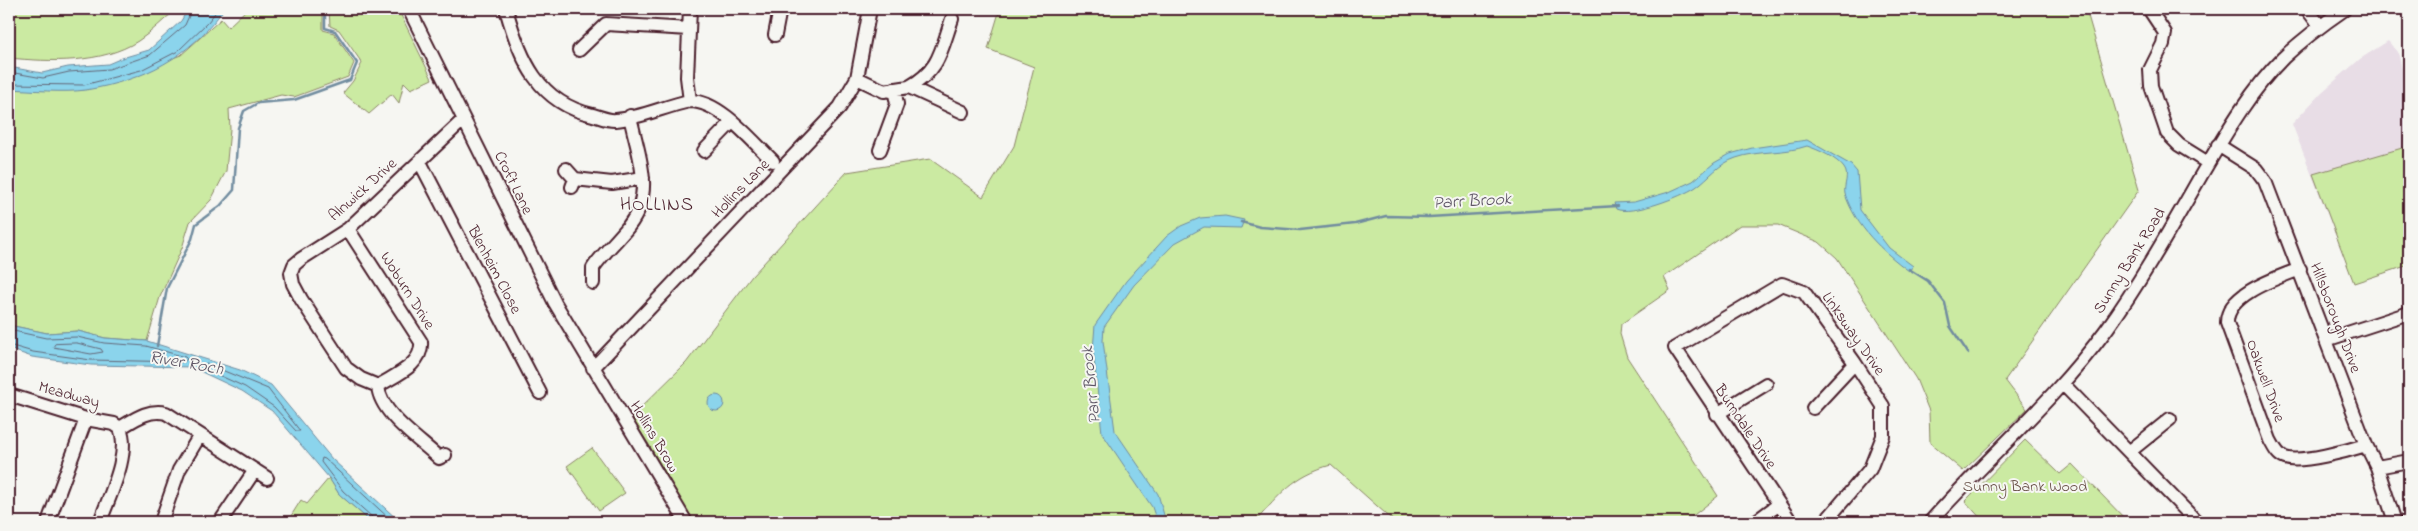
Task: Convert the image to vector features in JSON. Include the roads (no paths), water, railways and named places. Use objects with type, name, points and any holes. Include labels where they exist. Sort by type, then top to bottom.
[{"type":"street","name":"Croft Lane","points":[[409,9],[555,304],[593,368]]},
{"type":"street","points":[[506,9],[522,53],[536,78],[552,98],[585,114],[614,120],[690,101],[706,103],[719,110],[773,161]]},
{"type":"street","points":[[690,9],[687,77],[690,101]]},
{"type":"street","points":[[775,35],[780,9]]},
{"type":"street","name":"Hollins Lane","points":[[593,368],[829,119],[850,94],[857,78],[870,9]]},
{"type":"street","points":[[2149,9],[2164,33],[2149,78],[2167,133],[2179,145],[2208,163]]},
{"type":"street","points":[[2308,9],[2320,26]]},
{"type":"street","name":"Sunny Bank Road","points":[[1930,522],[1968,480],[2063,384],[2124,306],[2218,145],[2252,94],[2283,58],[2320,26],[2345,9]]},
{"type":"street","points":[[857,78],[884,91],[909,87],[924,79],[934,68],[952,19]]},
{"type":"street","points":[[579,50],[601,20],[689,29]]},
{"type":"street","points":[[909,87],[963,112]]},
{"type":"street","points":[[880,150],[897,104],[894,89]]},
{"type":"street","points":[[593,283],[593,268],[629,227],[642,206],[643,178],[630,116]]},
{"type":"street","name":"Alnwick Drive","points":[[378,386],[360,379],[346,368],[301,299],[286,271],[301,259],[348,229],[463,120]]},
{"type":"street","points":[[704,151],[732,122]]},
{"type":"street","name":"Hillsborough Drive","points":[[2218,145],[2256,169],[2264,181],[2300,269],[2366,445],[2377,467],[2395,522]]},
{"type":"street","name":"Blenheim Close","points":[[420,162],[540,393]]},
{"type":"street","points":[[566,169],[573,183],[612,183],[643,178]]},
{"type":"street","name":"Woburn Drive","points":[[348,229],[421,342],[419,357],[378,386]]},
{"type":"street","name":"Oakwell Drive","points":[[2300,269],[2241,296],[2231,305],[2227,316],[2227,323],[2270,440],[2280,455],[2288,459],[2339,453],[2366,445]]},
{"type":"street","name":"Linksway Drive","points":[[1674,348],[1782,284],[1804,292],[1883,406],[1883,436],[1870,469],[1825,522]]},
{"type":"street","points":[[2326,340],[2409,313]]},
{"type":"street","name":"Burndale Drive","points":[[1674,348],[1791,522]]},
{"type":"street","points":[[1813,408],[1855,363]]},
{"type":"street","name":"Hollins Brow","points":[[593,368],[686,522]]},
{"type":"street","points":[[1717,414],[1766,384]]},
{"type":"street","points":[[2063,384],[2197,522]]},
{"type":"street","points":[[378,386],[379,395],[387,411],[439,458],[445,455]]},
{"type":"street","name":"Meadway","points":[[9,395],[86,418],[107,422],[120,428]]},
{"type":"street","points":[[100,522],[123,456],[125,445],[120,428],[144,414],[161,412],[171,415],[267,478]]},
{"type":"street","points":[[48,522],[86,418]]},
{"type":"street","points":[[2129,452],[2170,419]]},
{"type":"street","points":[[160,522],[179,470],[200,435]]},
{"type":"street","points":[[2377,467],[2409,461]]},
{"type":"street","points":[[220,522],[254,470]]},
{"type":"street","points":[[1755,522],[1778,505]]},
{"type":"water","points":[[188,9],[224,9],[196,41],[180,54],[146,73],[107,86],[78,91],[9,89],[9,67],[42,73],[68,67],[108,64],[149,50],[181,21]]},
{"type":"water","points":[[1807,140],[1851,165],[1857,172],[1860,210],[1889,248],[1913,266],[1909,271],[1880,247],[1856,217],[1845,194],[1846,171],[1841,164],[1822,152],[1807,146],[1736,158],[1719,167],[1696,187],[1679,196],[1644,208],[1633,210],[1616,209],[1614,203],[1634,202],[1669,192],[1693,181],[1714,163],[1730,154],[1752,148]]},
{"type":"water","points":[[1225,216],[1244,220],[1241,228],[1204,227],[1175,243],[1134,285],[1104,327],[1103,341],[1115,431],[1158,494],[1166,522],[1157,522],[1152,507],[1102,433],[1093,350],[1095,325],[1126,281],[1167,236],[1181,226],[1200,218]]},
{"type":"water","name":"River Roch","points":[[9,325],[47,333],[78,331],[105,338],[147,341],[240,370],[271,385],[332,459],[399,521],[404,522],[371,522],[339,494],[329,478],[272,411],[242,391],[191,367],[91,365],[32,357],[9,349]]},
{"type":"water","points":[[713,395],[719,395],[724,400],[722,409],[713,411],[708,406],[708,400]]},
{"type":"waterway","name":"River Roch","points":[[157,346],[167,288],[192,239],[196,224],[220,206],[234,190],[238,128],[244,111],[258,103],[294,100],[350,80],[357,63],[335,31],[325,28],[325,9]]},
{"type":"waterway","name":"Parr Brook","points":[[1241,222],[1260,227],[1300,230],[1355,224],[1386,216],[1429,217],[1618,206]]},
{"type":"waterway","name":"Parr Brook","points":[[1909,269],[1928,281],[1945,303],[1950,326],[1968,353]]},
{"type":"district","name":"HOLLINS","points":[[657,205]]},
{"type":"park label","name":"Sunny Bank Wood","points":[[2025,487]]}]
